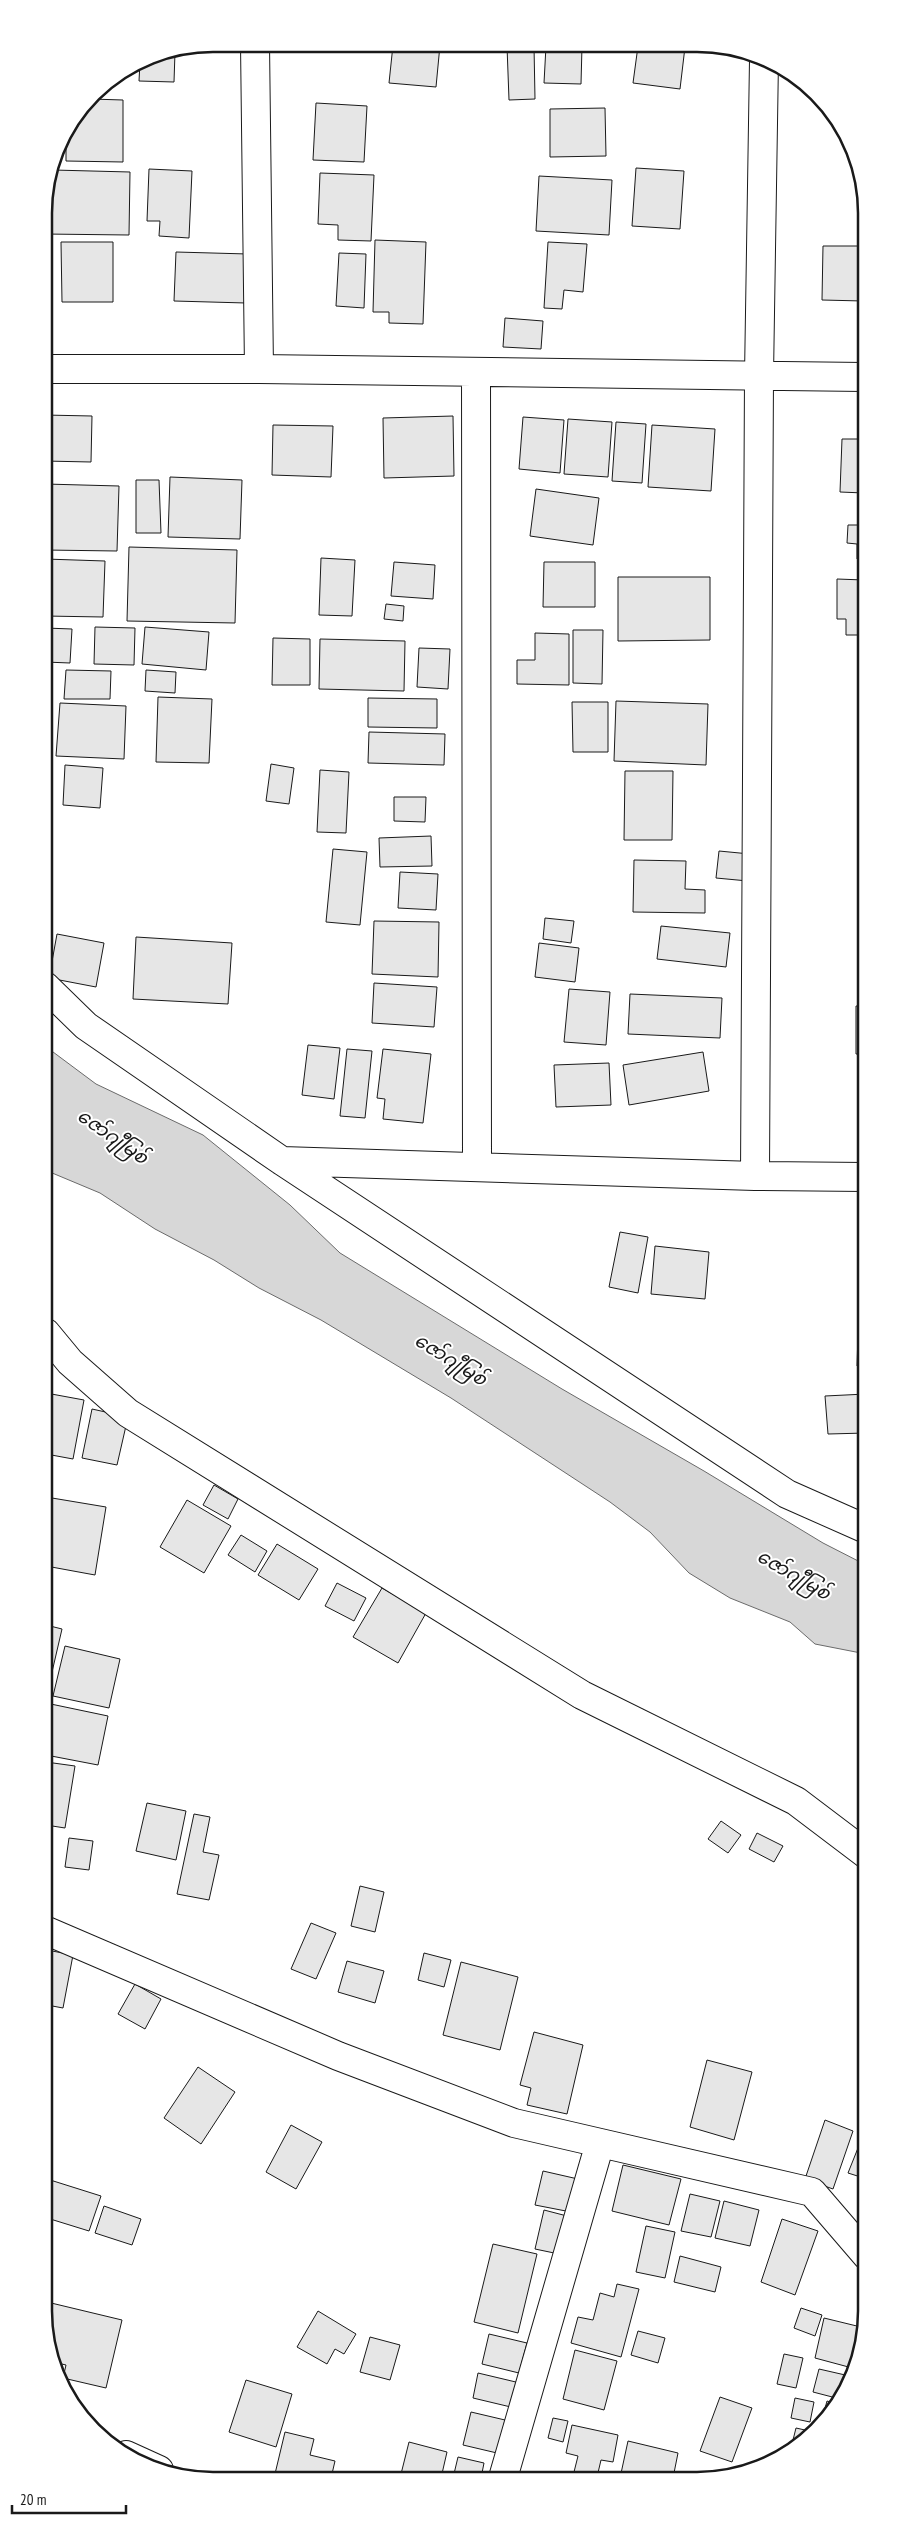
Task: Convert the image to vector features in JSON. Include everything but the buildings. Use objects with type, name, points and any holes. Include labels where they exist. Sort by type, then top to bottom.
[{"type":"street","points":[[256,52],[259,369]]},
{"type":"street","points":[[755,1176],[759,376],[764,67]]},
{"type":"street","points":[[53,370],[259,369],[858,376]]},
{"type":"street","points":[[476,373],[477,1167]]},
{"type":"street","points":[[53,993],[86,1026],[282,1161],[787,1494],[858,1525]]},
{"type":"street","points":[[282,1161],[755,1176],[858,1177]]},
{"type":"street","points":[[52,1341],[70,1362],[128,1412],[582,1695],[796,1801],[858,1848]]},
{"type":"street","points":[[52,1934],[347,2060],[514,2123],[812,2192],[858,2246]]},
{"type":"street","points":[[505,2472],[600,2142]]},
{"type":"water","name":"ဇော်ဂျီမြစ်","points":[[53,1052],[96,1084],[203,1135],[290,1205],[340,1253],[562,1389],[704,1471],[823,1543],[858,1561],[858,1652],[815,1644],[790,1622],[730,1598],[689,1573],[650,1532],[610,1502],[451,1398],[321,1320],[259,1288],[214,1260],[155,1229],[100,1193],[53,1173]]}]
